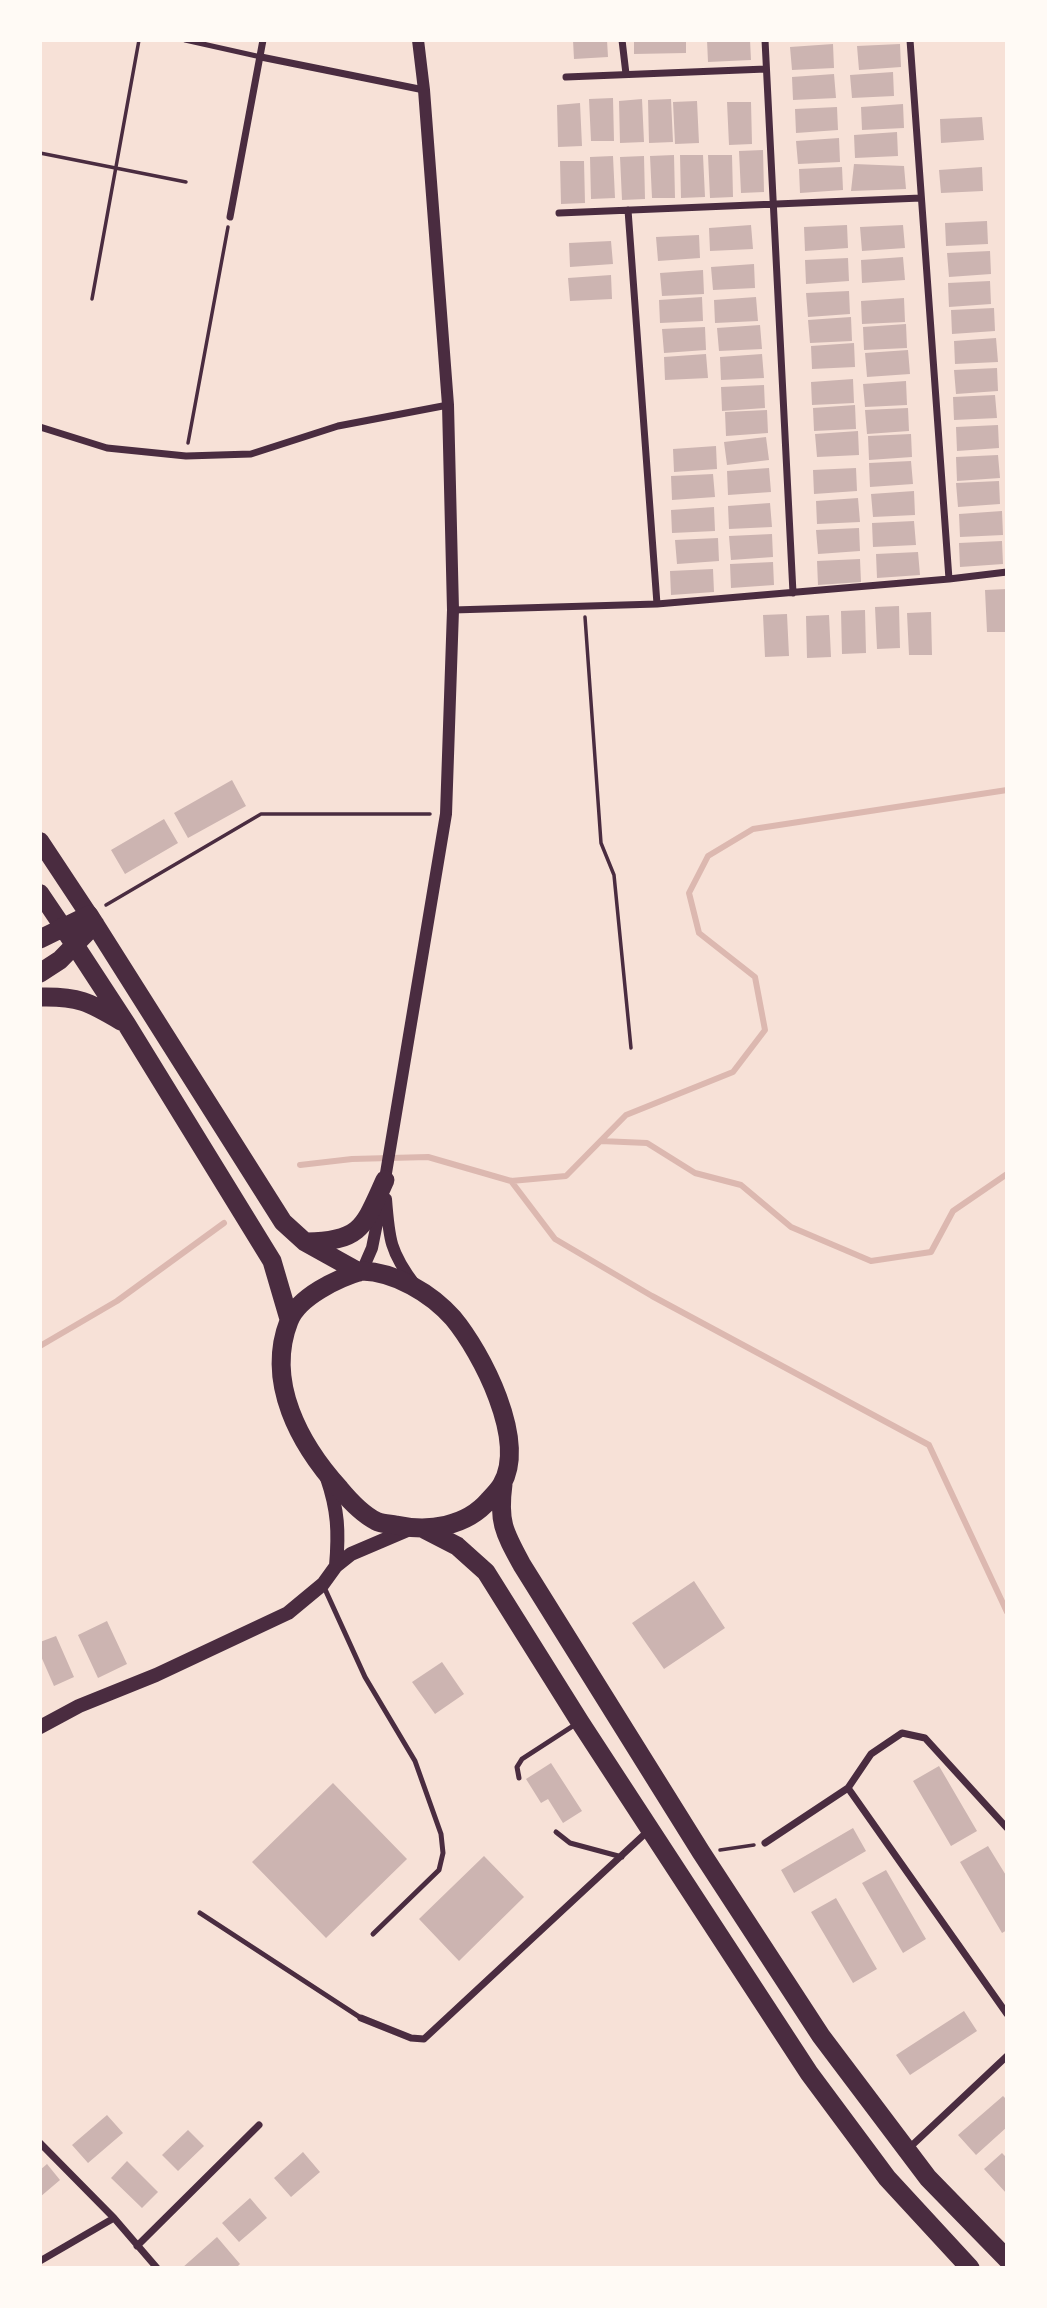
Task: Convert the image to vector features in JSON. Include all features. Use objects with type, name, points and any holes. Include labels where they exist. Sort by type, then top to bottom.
[{"type":"highway","points":[[40,939],[92,919]]},
{"type":"highway","points":[[40,973],[60,960],[74,946],[92,919]]},
{"type":"highway","points":[[92,919],[283,1222],[305,1242],[360,1271]]},
{"type":"highway","points":[[63,928],[128,1025],[272,1261],[289,1319],[282,1352],[283,1389],[303,1441],[326,1474],[354,1505],[376,1521],[418,1529],[457,1546],[486,1572],[580,1722],[809,2073],[887,2178],[970,2268]]},
{"type":"highway","points":[[40,997],[68,996],[95,1006],[128,1025]]},
{"type":"highway","points":[[305,1242],[345,1238],[355,1232],[367,1221],[386,1175]]},
{"type":"highway","points":[[289,1319],[322,1288],[360,1271],[377,1271],[390,1275],[420,1290],[453,1318],[481,1361],[506,1419],[510,1455],[500,1508],[504,1531],[522,1564],[701,1852],[821,2036],[928,2178],[1007,2259]]},
{"type":"highway","points":[[418,1529],[451,1525],[483,1507],[503,1483]]},
{"type":"main road","points":[[40,841],[92,919]]},
{"type":"main road","points":[[40,893],[63,928]]},
{"type":"main road","points":[[326,1474],[336,1504],[339,1525],[336,1566]]},
{"type":"main road","points":[[40,1727],[79,1706],[156,1675],[288,1613],[323,1584],[336,1566],[358,1550],[418,1529]]},
{"type":"street","points":[[230,217],[263,40]]},
{"type":"street","points":[[360,1271],[372,1248],[386,1175],[446,814],[453,610],[448,405],[418,40]]},
{"type":"street","points":[[622,40],[626,74]]},
{"type":"street","points":[[765,40],[793,593]]},
{"type":"street","points":[[910,40],[948,579]]},
{"type":"street","points":[[261,57],[424,90]]},
{"type":"street","points":[[566,77],[766,69]]},
{"type":"street","points":[[559,213],[921,198]]},
{"type":"street","points":[[628,209],[657,604]]},
{"type":"street","points":[[40,427],[107,448],[186,456],[251,454],[338,426],[448,405]]},
{"type":"street","points":[[453,610],[657,604],[1007,572]]},
{"type":"street","points":[[386,1175],[389,1240],[399,1264],[420,1290]]},
{"type":"street","points":[[765,1843],[848,1788],[871,1754],[902,1733],[925,1738],[1007,1828]]},
{"type":"street","points":[[848,1788],[1007,2014]]},
{"type":"street","points":[[361,2018],[411,2038],[424,2039],[650,1829]]},
{"type":"street","points":[[906,2151],[1007,2056]]},
{"type":"street","points":[[137,2246],[259,2125]]},
{"type":"street","points":[[40,2143],[114,2218],[157,2268]]},
{"type":"street","points":[[40,2261],[114,2218]]},
{"type":"lane","points":[[185,40],[261,57]]},
{"type":"lane","points":[[323,1584],[365,1677],[415,1761],[441,1834],[443,1853],[439,1870],[373,1934]]},
{"type":"lane","points":[[519,1778],[517,1767],[522,1759],[580,1722]]},
{"type":"lane","points":[[556,1832],[570,1843],[622,1857]]},
{"type":"lane","points":[[200,1913],[361,2018]]},
{"type":"path","points":[[92,299],[139,40]]},
{"type":"path","points":[[40,153],[186,182]]},
{"type":"path","points":[[186,456],[230,217]]},
{"type":"path","points":[[584,606],[601,843],[614,875],[631,1048]]},
{"type":"path","points":[[92,919],[261,814],[446,814]]},
{"type":"path","points":[[701,1852],[765,1843]]},
{"type":"building","points":[[573,40],[607,40],[608,57],[574,59]]},
{"type":"building","points":[[634,40],[686,40],[686,53],[634,54]]},
{"type":"building","points":[[707,40],[750,40],[751,60],[708,62]]},
{"type":"building","points":[[833,44],[834,68],[792,70],[790,47]]},
{"type":"building","points":[[900,44],[901,67],[859,70],[857,46]]},
{"type":"building","points":[[893,72],[894,96],[852,98],[850,75]]},
{"type":"building","points":[[834,74],[836,98],[793,100],[792,77]]},
{"type":"building","points":[[613,98],[614,141],[591,141],[589,99]]},
{"type":"building","points":[[642,99],[644,142],[620,143],[619,101]]},
{"type":"building","points":[[671,99],[673,142],[649,143],[648,100]]},
{"type":"building","points":[[697,101],[699,143],[675,144],[673,102]]},
{"type":"building","points":[[727,102],[751,102],[752,144],[729,145]]},
{"type":"building","points":[[580,103],[582,146],[558,147],[557,105]]},
{"type":"building","points":[[903,104],[904,128],[862,130],[861,107]]},
{"type":"building","points":[[837,107],[838,130],[796,133],[795,109]]},
{"type":"building","points":[[982,117],[984,140],[941,143],[940,119]]},
{"type":"building","points":[[897,132],[898,156],[855,158],[854,135]]},
{"type":"building","points":[[839,138],[840,162],[798,164],[796,141]]},
{"type":"building","points":[[763,150],[764,192],[741,193],[739,151]]},
{"type":"building","points":[[674,155],[675,198],[652,198],[650,156]]},
{"type":"building","points":[[680,155],[703,155],[705,197],[681,198]]},
{"type":"building","points":[[708,155],[732,155],[733,197],[710,198]]},
{"type":"building","points":[[613,156],[615,198],[591,199],[590,157]]},
{"type":"building","points":[[644,156],[645,199],[622,200],[620,157]]},
{"type":"building","points":[[560,161],[584,161],[585,203],[561,204]]},
{"type":"building","points":[[854,164],[904,166],[906,189],[851,191]]},
{"type":"building","points":[[842,167],[843,190],[800,193],[799,169]]},
{"type":"building","points":[[982,167],[983,191],[941,193],[939,170]]},
{"type":"building","points":[[987,221],[988,244],[946,246],[945,223]]},
{"type":"building","points":[[751,225],[753,249],[710,251],[709,228]]},
{"type":"building","points":[[847,225],[848,248],[805,251],[804,227]]},
{"type":"building","points":[[903,225],[905,248],[862,251],[860,227]]},
{"type":"building","points":[[699,235],[700,258],[658,261],[656,237]]},
{"type":"building","points":[[611,241],[613,264],[570,267],[569,243]]},
{"type":"building","points":[[990,251],[991,274],[949,277],[947,253]]},
{"type":"building","points":[[903,257],[905,280],[862,283],[861,260]]},
{"type":"building","points":[[848,258],[849,281],[806,284],[805,260]]},
{"type":"building","points":[[754,264],[755,288],[713,290],[711,267]]},
{"type":"building","points":[[703,270],[704,294],[662,296],[660,273]]},
{"type":"building","points":[[611,275],[612,299],[570,301],[568,278]]},
{"type":"building","points":[[990,281],[991,304],[949,307],[948,283]]},
{"type":"building","points":[[849,291],[850,314],[808,317],[806,293]]},
{"type":"building","points":[[702,297],[703,321],[660,323],[659,300]]},
{"type":"building","points":[[756,297],[758,321],[715,323],[714,300]]},
{"type":"building","points":[[904,298],[905,322],[862,324],[861,301]]},
{"type":"building","points":[[994,308],[995,331],[952,334],[951,310]]},
{"type":"building","points":[[851,317],[852,341],[810,343],[808,320]]},
{"type":"building","points":[[906,324],[907,348],[864,350],[863,327]]},
{"type":"building","points":[[760,325],[762,349],[719,351],[717,328]]},
{"type":"building","points":[[705,327],[706,350],[664,353],[662,329]]},
{"type":"building","points":[[996,338],[998,362],[955,364],[954,341]]},
{"type":"building","points":[[854,343],[855,367],[812,369],[811,346]]},
{"type":"building","points":[[908,350],[910,374],[867,377],[865,353]]},
{"type":"building","points":[[706,354],[708,378],[665,380],[664,357]]},
{"type":"building","points":[[762,354],[764,378],[721,380],[720,357]]},
{"type":"building","points":[[997,368],[998,391],[956,394],[954,370]]},
{"type":"building","points":[[853,379],[854,403],[812,405],[811,382]]},
{"type":"building","points":[[906,381],[907,405],[865,407],[863,384]]},
{"type":"building","points":[[764,385],[765,408],[722,411],[721,387]]},
{"type":"building","points":[[995,395],[997,418],[954,420],[953,397]]},
{"type":"building","points":[[855,405],[856,429],[814,431],[813,408]]},
{"type":"building","points":[[908,408],[909,431],[867,434],[865,410]]},
{"type":"building","points":[[767,410],[768,433],[726,436],[725,412]]},
{"type":"building","points":[[998,425],[999,448],[957,451],[956,427]]},
{"type":"building","points":[[858,431],[859,455],[817,457],[815,434]]},
{"type":"building","points":[[911,434],[912,457],[869,460],[868,436]]},
{"type":"building","points":[[766,437],[769,460],[727,465],[724,442]]},
{"type":"building","points":[[716,446],[717,469],[674,472],[673,449]]},
{"type":"building","points":[[998,455],[1000,478],[957,481],[956,457]]},
{"type":"building","points":[[911,461],[913,484],[870,487],[869,463]]},
{"type":"building","points":[[769,468],[771,492],[728,495],[727,471]]},
{"type":"building","points":[[856,468],[857,491],[814,494],[813,470]]},
{"type":"building","points":[[713,474],[715,497],[672,500],[671,476]]},
{"type":"building","points":[[999,481],[1000,504],[958,507],[956,483]]},
{"type":"building","points":[[914,491],[915,515],[873,517],[871,494]]},
{"type":"building","points":[[858,498],[860,522],[817,524],[816,501]]},
{"type":"building","points":[[770,503],[772,527],[729,529],[728,506]]},
{"type":"building","points":[[714,507],[715,531],[672,533],[671,510]]},
{"type":"building","points":[[1002,511],[1003,535],[960,537],[959,514]]},
{"type":"building","points":[[914,521],[916,545],[873,547],[872,523]]},
{"type":"building","points":[[859,528],[860,551],[818,554],[816,530]]},
{"type":"building","points":[[772,534],[773,557],[731,560],[729,536]]},
{"type":"building","points":[[718,538],[719,561],[677,564],[675,540]]},
{"type":"building","points":[[1002,541],[1003,564],[960,567],[959,543]]},
{"type":"building","points":[[918,552],[920,575],[877,578],[876,554]]},
{"type":"building","points":[[860,559],[861,582],[818,585],[817,561]]},
{"type":"building","points":[[773,562],[774,585],[731,588],[730,564]]},
{"type":"building","points":[[713,569],[714,592],[671,595],[670,571]]},
{"type":"building","points":[[1007,589],[1007,632],[987,632],[985,590]]},
{"type":"building","points":[[899,606],[900,648],[877,649],[875,607]]},
{"type":"building","points":[[865,610],[866,653],[842,654],[841,611]]},
{"type":"building","points":[[931,612],[932,655],[909,655],[907,613]]},
{"type":"building","points":[[787,614],[789,656],[765,657],[763,615]]},
{"type":"building","points":[[829,615],[831,657],[807,658],[806,616]]},
{"type":"building","points":[[232,780],[246,806],[188,838],[174,813]]},
{"type":"building","points":[[164,819],[178,843],[125,874],[111,850]]},
{"type":"building","points":[[694,1581],[725,1628],[664,1669],[632,1623]]},
{"type":"building","points":[[107,1621],[127,1664],[98,1678],[78,1635]]},
{"type":"building","points":[[56,1636],[74,1677],[54,1686],[40,1654],[40,1642]]},
{"type":"building","points":[[442,1662],[464,1694],[435,1714],[412,1682]]},
{"type":"building","points":[[551,1763],[582,1811],[563,1823],[548,1799],[541,1803],[526,1779]]},
{"type":"building","points":[[939,1766],[977,1831],[951,1846],[913,1781]]},
{"type":"building","points":[[333,1783],[407,1859],[326,1938],[252,1862]]},
{"type":"building","points":[[853,1828],[866,1851],[794,1893],[781,1870]]},
{"type":"building","points":[[988,1846],[1007,1877],[1007,1930],[1002,1933],[960,1862]]},
{"type":"building","points":[[484,1856],[524,1897],[459,1961],[419,1919]]},
{"type":"building","points":[[886,1870],[926,1939],[903,1953],[862,1883]]},
{"type":"building","points":[[836,1898],[877,1969],[853,1983],[811,1912]]},
{"type":"building","points":[[964,2011],[977,2031],[910,2075],[896,2055]]},
{"type":"building","points":[[1003,2096],[1007,2100],[1007,2127],[976,2155],[958,2135]]},
{"type":"building","points":[[107,2115],[123,2133],[88,2163],[72,2145]]},
{"type":"building","points":[[188,2130],[204,2146],[178,2171],[162,2155]]},
{"type":"building","points":[[303,2152],[320,2172],[291,2197],[274,2178]]},
{"type":"building","points":[[1002,2153],[1007,2158],[1007,2194],[984,2169]]},
{"type":"building","points":[[127,2161],[158,2192],[142,2208],[111,2178]]},
{"type":"building","points":[[47,2164],[60,2180],[40,2197],[40,2170]]},
{"type":"building","points":[[250,2198],[267,2218],[239,2242],[222,2223]]},
{"type":"building","points":[[217,2237],[240,2264],[236,2268],[182,2268]]},
{"type":"waterway","points":[[300,1165],[352,1159],[428,1157],[511,1181],[566,1176],[626,1115],[733,1072],[765,1030],[755,977],[699,933],[689,893],[708,856],[753,829],[1007,790]]},
{"type":"waterway","points":[[601,1141],[647,1143],[695,1173],[741,1185],[791,1227],[871,1261],[931,1252],[953,1211],[1007,1174]]},
{"type":"waterway","points":[[511,1181],[555,1239],[652,1296],[929,1445],[1007,1612]]},
{"type":"waterway","points":[[40,1346],[117,1301],[224,1223]]}]
